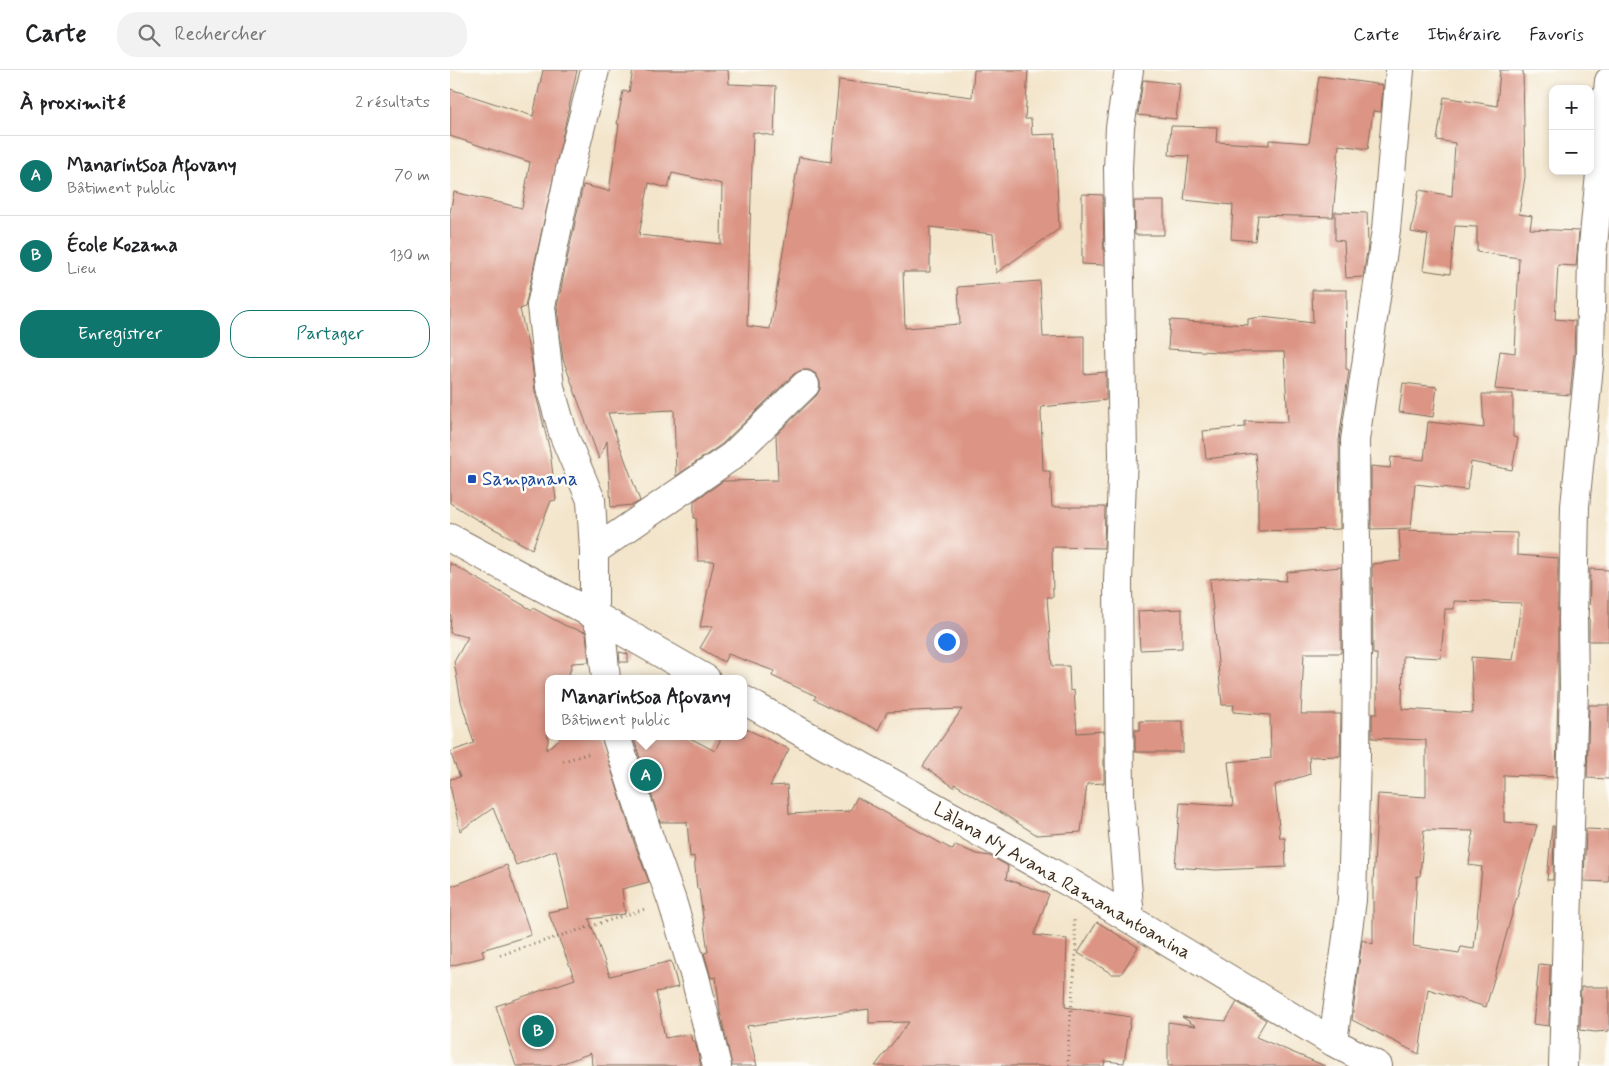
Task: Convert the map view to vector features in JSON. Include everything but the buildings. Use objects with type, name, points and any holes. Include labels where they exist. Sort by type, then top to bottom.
[{"type":"street","points":[[595,70],[571,165],[541,306],[550,387],[564,436],[590,500],[594,551],[594,615],[601,629],[606,675]]},
{"type":"street","points":[[1129,70],[1120,127],[1118,168],[1123,455],[1118,581],[1120,796],[1130,918]]},
{"type":"street","points":[[1333,1042],[1352,900],[1357,653],[1355,440],[1386,230],[1400,70]]},
{"type":"street","points":[[1564,1066],[1574,688],[1574,506],[1590,356],[1592,256],[1609,81]]},
{"type":"street","points":[[594,551],[732,456],[806,385]]},
{"type":"street","points":[[450,538],[594,615],[699,675]]},
{"type":"street","name":"Làlana Ny Avana Ramanantoanina","points":[[747,702],[1072,884],[1333,1042],[1378,1066]]},
{"type":"street","points":[[617,740],[672,901],[695,977],[716,1066]]},
{"type":"path","points":[[1068,1066],[1076,953],[1072,884]]},
{"type":"path","points":[[500,955],[672,901]]},
{"type":"place","name":"Sampanana","points":[[472,479]]},
{"type":"place","name":"Manarintsoa Afovany","points":[[646,775]]},
{"type":"place","name":"École Kozama","points":[[538,1031]]}]
